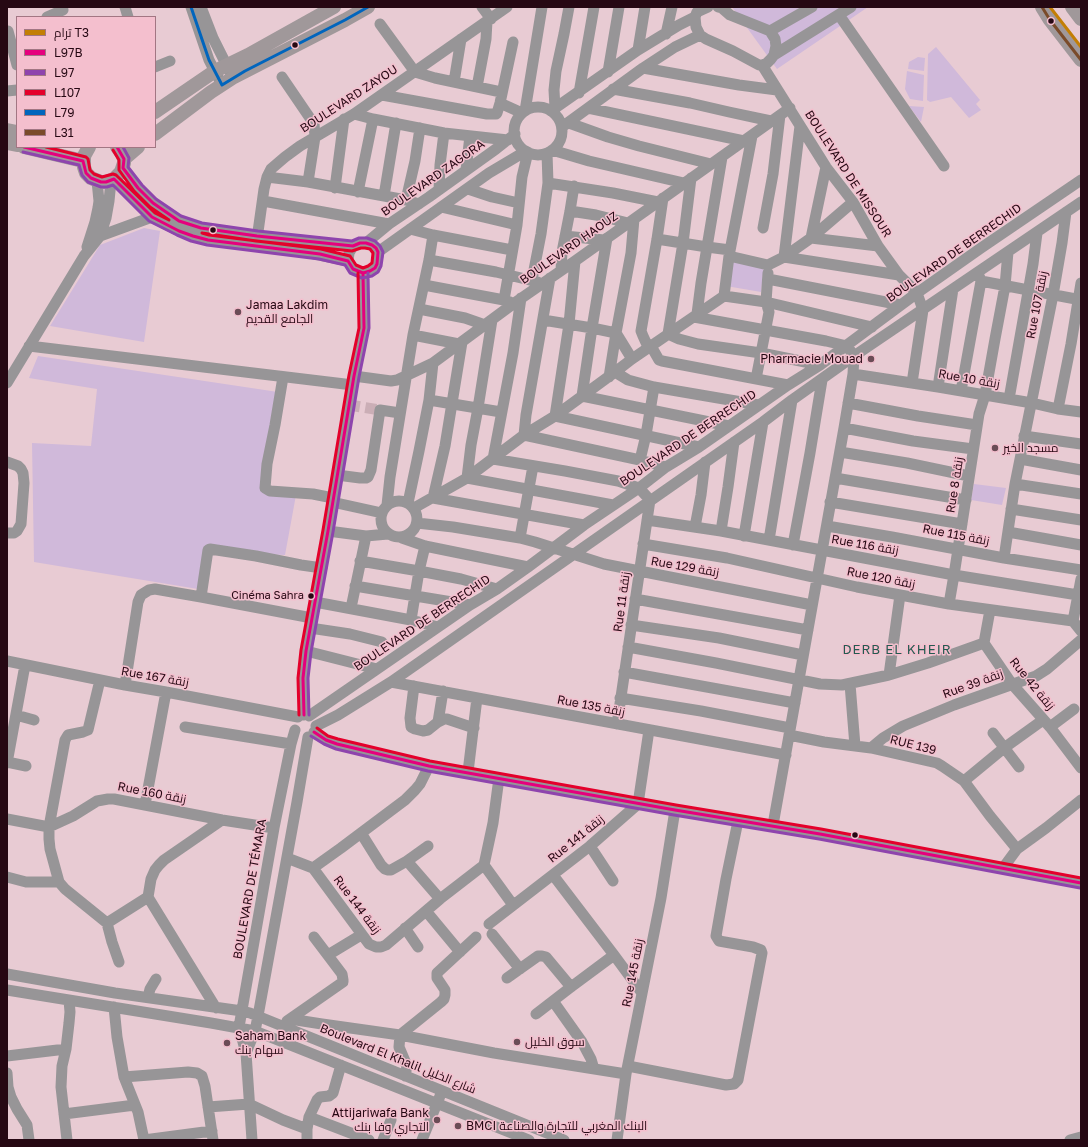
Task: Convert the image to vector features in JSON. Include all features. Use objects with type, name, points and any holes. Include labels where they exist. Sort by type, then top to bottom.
[{"type":"main road","points":[[156,111],[221,68],[248,55],[334,7]]},
{"type":"main road","points":[[156,133],[228,81],[368,7]]},
{"type":"main road","points":[[1042,7],[1050,20],[1081,60]]},
{"type":"main road","points":[[1072,7],[1081,19]]},
{"type":"main road","points":[[28,148],[83,161]]},
{"type":"main road","points":[[88,148],[85,152],[83,161],[86,173],[91,178],[107,180],[118,176],[121,158],[136,148]]},
{"type":"street","points":[[191,7],[209,60],[221,68]]},
{"type":"street","points":[[477,87],[489,20],[482,7]]},
{"type":"street","name":"BOULEVARD ZAYOU","points":[[256,241],[267,177],[271,169],[285,157],[315,136],[349,117],[382,95],[507,7]]},
{"type":"street","points":[[511,137],[517,121],[524,112],[542,7]]},
{"type":"street","points":[[569,7],[556,71],[554,90],[553,109],[559,118],[566,125],[639,146],[711,164]]},
{"type":"street","points":[[579,93],[594,7]]},
{"type":"street","points":[[608,72],[619,7]]},
{"type":"street","points":[[638,50],[646,7]]},
{"type":"street","points":[[666,34],[672,7]]},
{"type":"street","points":[[524,112],[536,107],[553,109],[579,93],[638,50],[666,34],[696,12],[708,7]]},
{"type":"street","points":[[696,12],[696,27],[700,35],[706,39],[724,46],[759,65],[767,63],[771,60],[776,46],[775,38],[770,31],[730,15],[720,7]]},
{"type":"street","points":[[770,31],[812,7]]},
{"type":"street","points":[[774,54],[851,7]]},
{"type":"street","points":[[205,8],[221,68],[228,81]]},
{"type":"street","points":[[50,16],[64,11]]},
{"type":"street","points":[[839,15],[944,166]]},
{"type":"street","points":[[380,24],[415,72],[477,87],[501,97],[524,112]]},
{"type":"street","points":[[11,30],[16,60]]},
{"type":"street","points":[[335,188],[349,117],[373,119],[444,133],[470,136],[511,137],[527,151],[534,154],[541,154],[550,151],[557,146],[566,125],[613,89],[675,47],[700,35]]},
{"type":"street","points":[[454,82],[462,39]]},
{"type":"street","points":[[382,95],[487,114],[496,114],[498,113],[513,42]]},
{"type":"street","points":[[156,67],[170,61]]},
{"type":"street","name":"BOULEVARD DE MISSOUR","points":[[762,65],[826,167],[853,202],[878,246],[900,275],[917,293]]},
{"type":"street","points":[[643,68],[738,85],[777,90]]},
{"type":"street","points":[[282,77],[314,124],[315,136],[308,182]]},
{"type":"street","points":[[613,89],[690,103],[729,112],[776,118],[773,174],[763,228]]},
{"type":"street","points":[[588,108],[677,126],[748,138],[724,296]]},
{"type":"street","name":"BOULEVARD HAOUZ","points":[[29,346],[283,376],[353,380],[397,380],[433,363],[488,322],[512,301],[541,281],[575,261],[790,108]]},
{"type":"street","points":[[358,192],[373,119]]},
{"type":"street","points":[[384,196],[396,123]]},
{"type":"street","points":[[784,257],[800,126]]},
{"type":"street","points":[[406,200],[415,161],[420,128]]},
{"type":"street","points":[[439,190],[444,133]]},
{"type":"street","points":[[466,170],[470,136]]},
{"type":"street","name":"BOULEVARD ZAGORA","points":[[366,243],[389,224],[439,190],[511,137]]},
{"type":"street","points":[[378,252],[489,173],[527,151]]},
{"type":"street","points":[[493,458],[513,353],[512,301],[509,275],[522,177],[527,151]]},
{"type":"street","points":[[550,151],[589,161],[688,180],[682,243],[668,334]]},
{"type":"street","points":[[524,435],[526,415],[543,320],[541,234],[548,183],[550,151]]},
{"type":"street","points":[[696,315],[722,157]]},
{"type":"street","points":[[121,158],[138,188],[153,203],[179,221],[200,228],[348,261]]},
{"type":"street","points":[[811,238],[826,167]]},
{"type":"street","points":[[267,177],[308,182],[406,200],[419,204]]},
{"type":"street","points":[[107,180],[152,217],[179,231],[193,236],[214,241],[256,241],[353,246],[360,243],[366,243],[372,245],[378,252],[378,260],[375,268],[363,273],[354,269],[348,261],[348,253],[353,246]]},
{"type":"street","points":[[7,383],[84,256],[100,236],[106,218],[109,201],[107,180]]},
{"type":"street","points":[[84,256],[93,230],[99,201],[107,180]]},
{"type":"street","name":"BOULEVARD DE BERRECHID","points":[[304,716],[377,669],[528,567],[666,467],[699,447],[847,346],[917,293],[981,248],[1066,192],[1081,180]]},
{"type":"street","points":[[548,183],[661,200],[657,239],[641,331],[659,360],[668,363],[788,385]]},
{"type":"street","points":[[561,270],[562,252],[574,186]]},
{"type":"street","points":[[468,189],[492,197],[519,203]]},
{"type":"street","points":[[1066,192],[1081,196]]},
{"type":"street","points":[[262,201],[389,224]]},
{"type":"street","points":[[657,239],[707,247],[768,265],[784,257],[811,238],[853,202]]},
{"type":"street","points":[[304,716],[294,723],[295,730],[301,736],[313,732],[391,682],[763,422],[854,356],[953,289],[979,277],[1008,252],[1081,202]]},
{"type":"street","points":[[441,207],[516,225]]},
{"type":"street","points":[[570,211],[631,221],[631,253],[616,332],[612,374]]},
{"type":"street","name":"Rue 107 زنقة","points":[[1004,558],[1015,484],[1053,295],[1066,212]]},
{"type":"street","points":[[100,236],[152,217]]},
{"type":"street","points":[[410,229],[433,235],[512,250]]},
{"type":"street","points":[[1009,399],[1033,264],[1037,233]]},
{"type":"street","points":[[433,235],[413,335],[381,523],[388,534],[396,538],[402,538],[425,546],[528,567]]},
{"type":"street","points":[[565,236],[606,239],[582,396]]},
{"type":"street","points":[[811,238],[878,246]]},
{"type":"street","name":"Rue 8 زنقة","points":[[949,604],[977,425],[985,395],[1005,286],[1008,252]]},
{"type":"street","points":[[784,257],[900,275]]},
{"type":"street","points":[[429,260],[541,281]]},
{"type":"street","points":[[555,416],[569,324],[575,261]]},
{"type":"street","points":[[756,379],[769,312],[766,302],[768,265]]},
{"type":"street","points":[[304,716],[303,678],[306,651],[322,568],[353,380],[364,328],[363,273]]},
{"type":"street","points":[[979,277],[1005,286],[1079,299]]},
{"type":"street","points":[[961,391],[979,277]]},
{"type":"street","points":[[768,279],[901,305]]},
{"type":"street","points":[[1058,409],[1081,283]]},
{"type":"street","points":[[424,285],[512,301]]},
{"type":"street","points":[[938,387],[953,289]]},
{"type":"street","points":[[912,383],[923,310],[917,293]]},
{"type":"street","points":[[411,506],[433,498],[467,478],[524,435],[555,416],[632,359],[724,296],[766,302],[872,327]]},
{"type":"street","points":[[419,309],[488,322],[478,408],[467,478]]},
{"type":"street","points":[[696,315],[847,346],[854,356],[853,374],[840,452],[773,825]]},
{"type":"street","points":[[543,320],[616,332],[632,359]]},
{"type":"street","points":[[668,334],[679,339],[698,344],[761,353],[820,364]]},
{"type":"street","points":[[413,335],[460,343],[445,446],[433,498]]},
{"type":"street","points":[[411,506],[429,400],[433,363]]},
{"type":"street","points":[[612,374],[654,387],[759,405]]},
{"type":"street","name":"Rue 10 زنقة","points":[[853,374],[1081,412]]},
{"type":"street","points":[[283,376],[267,464],[265,488],[270,491],[313,494],[333,500],[384,509],[398,501],[411,506],[417,515],[417,523],[413,532],[402,538]]},
{"type":"street","points":[[794,545],[822,380]]},
{"type":"street","points":[[640,460],[651,410],[654,387]]},
{"type":"street","points":[[582,396],[729,426]]},
{"type":"street","points":[[429,400],[501,412]]},
{"type":"street","points":[[769,540],[792,400]]},
{"type":"street","points":[[848,403],[977,425]]},
{"type":"street","points":[[337,474],[360,478],[368,477],[371,470],[380,410],[400,413]]},
{"type":"street","points":[[555,416],[699,447]]},
{"type":"street","points":[[744,536],[763,422]]},
{"type":"street","points":[[844,428],[913,441],[974,449]]},
{"type":"street","points":[[524,435],[666,467]]},
{"type":"street","points":[[1024,436],[1081,444]]},
{"type":"street","points":[[720,531],[734,442]]},
{"type":"street","points":[[840,452],[907,463],[969,476]]},
{"type":"street","points":[[493,458],[618,482],[639,488],[650,500]]},
{"type":"street","points":[[1020,459],[1081,470]]},
{"type":"street","points":[[7,462],[22,469],[24,483],[20,528],[14,532],[7,533]]},
{"type":"street","points":[[695,527],[705,462]]},
{"type":"street","points":[[520,538],[533,466]]},
{"type":"street","points":[[467,478],[613,505]]},
{"type":"street","points":[[835,478],[966,500]]},
{"type":"street","points":[[1015,484],[1081,494]]},
{"type":"street","points":[[433,498],[584,525]]},
{"type":"street","name":"Rue 11 زنقة","points":[[617,724],[650,500]]},
{"type":"street","points":[[830,502],[962,524]]},
{"type":"street","points":[[1011,509],[1081,520]]},
{"type":"street","name":"Rue 116 زنقة","points":[[647,520],[720,531],[954,575],[1078,595]]},
{"type":"street","name":"Rue 129 زنقة","points":[[417,523],[453,527],[520,538],[604,564],[812,605]]},
{"type":"street","name":"Rue 115 زنقة","points":[[826,526],[1004,558],[1081,570]]},
{"type":"street","points":[[328,531],[366,536],[388,534]]},
{"type":"street","points":[[1008,532],[1081,545]]},
{"type":"street","points":[[350,608],[366,536]]},
{"type":"street","name":"Rue 120 زنقة","points":[[643,544],[727,558],[857,587],[949,604],[1073,621]]},
{"type":"street","points":[[411,620],[419,571],[425,546]]},
{"type":"street","points":[[200,597],[208,550],[210,549],[322,568]]},
{"type":"street","points":[[360,561],[419,571],[496,588]]},
{"type":"street","points":[[1081,579],[1073,621],[1081,631]]},
{"type":"street","points":[[355,586],[470,605]]},
{"type":"street","points":[[125,685],[138,602],[141,595],[149,590],[200,597],[311,623],[382,642]]},
{"type":"street","points":[[889,675],[900,595]]},
{"type":"street","points":[[635,599],[808,630]]},
{"type":"street","points":[[316,602],[411,620],[438,627]]},
{"type":"street","points":[[628,647],[820,684],[842,685],[889,675],[984,643],[990,610]]},
{"type":"street","points":[[631,625],[719,638],[803,655]]},
{"type":"street","name":"Rue 39 زنقة","points":[[871,748],[883,738],[903,726],[954,705],[1036,676],[1081,640]]},
{"type":"street","name":"Rue 42 زنقة","points":[[984,643],[1012,684],[1079,762]]},
{"type":"street","points":[[306,651],[377,669]]},
{"type":"street","name":"Rue 167 زنقة","points":[[7,661],[125,685],[304,716]]},
{"type":"street","points":[[25,665],[7,762],[26,766]]},
{"type":"street","points":[[624,672],[795,703]]},
{"type":"street","points":[[100,680],[88,730],[68,735],[65,740],[49,827],[49,839],[50,849],[59,882],[65,889],[107,923],[119,962]]},
{"type":"street","name":"Rue 135 زنقة","points":[[391,682],[786,755]]},
{"type":"street","points":[[850,684],[855,746]]},
{"type":"street","points":[[414,686],[410,713],[411,727],[423,732],[438,722],[447,719],[474,728]]},
{"type":"street","points":[[438,722],[443,691]]},
{"type":"street","points":[[145,805],[166,692]]},
{"type":"street","points":[[468,772],[478,698]]},
{"type":"street","name":"RUE 139","points":[[620,698],[700,711],[790,732],[824,742],[871,748],[936,763],[964,781],[1017,849]]},
{"type":"street","points":[[964,781],[1004,748],[1074,709]]},
{"type":"street","points":[[16,715],[34,720]]},
{"type":"street","points":[[304,716],[314,720],[313,732]]},
{"type":"street","points":[[185,727],[291,744]]},
{"type":"street","name":"BOULEVARD DE TÉMARA","points":[[252,1140],[246,1053],[240,1027],[274,828],[295,730]]},
{"type":"street","points":[[638,804],[649,730]]},
{"type":"street","points":[[313,732],[326,740],[337,744],[429,766],[638,804],[738,821],[773,825],[1081,884]]},
{"type":"street","name":"BOULEVARD DE TÉMARA","points":[[246,1053],[255,1031],[306,753],[313,732]]},
{"type":"street","points":[[992,733],[1019,767]]},
{"type":"street","points":[[287,858],[313,868],[405,800],[415,790],[424,777],[429,766]]},
{"type":"street","points":[[499,778],[493,823],[484,865],[513,905]]},
{"type":"street","name":"Rue 160 زنقة","points":[[49,827],[73,816],[92,803],[114,799],[222,820],[274,828]]},
{"type":"street","points":[[1003,868],[1017,849],[1081,800]]},
{"type":"street","name":"Rue 141 زنقة","points":[[520,970],[491,929],[513,905],[590,846],[638,804]]},
{"type":"street","name":"Rue 145 زنقة","points":[[617,1140],[627,1070],[661,898],[675,810]]},
{"type":"street","points":[[7,819],[49,827]]},
{"type":"street","points":[[216,1008],[148,897],[151,879],[159,865],[222,820]]},
{"type":"street","points":[[286,1022],[322,1024],[400,1034],[494,1054],[594,1069],[627,1070],[726,1085],[734,1084],[738,1080],[762,954],[761,950],[754,947],[719,941],[716,936],[738,821]]},
{"type":"street","points":[[361,833],[385,870],[390,870],[407,861],[428,846]]},
{"type":"street","points":[[590,846],[613,881]]},
{"type":"street","points":[[407,861],[440,899]]},
{"type":"street","name":"Rue 144 زنقة","points":[[313,868],[361,935],[369,944],[376,947],[381,947],[386,945],[440,899],[484,865]]},
{"type":"street","points":[[552,875],[642,993]]},
{"type":"street","points":[[7,877],[26,882],[59,882]]},
{"type":"street","points":[[107,923],[148,897]]},
{"type":"street","points":[[426,912],[460,952]]},
{"type":"street","points":[[405,928],[418,947]]},
{"type":"street","points":[[328,955],[361,935]]},
{"type":"street","points":[[286,1022],[343,982],[342,974],[314,937]]},
{"type":"street","points":[[405,1076],[407,1066],[399,1047],[400,1034],[444,999],[445,990],[436,975],[438,971],[476,937]]},
{"type":"street","points":[[536,1014],[614,955]]},
{"type":"street","points":[[507,978],[538,956],[544,956],[571,987]]},
{"type":"street","name":"Boulevard El Khalil شارع الخليل","points":[[7,974],[116,993],[242,1011],[286,1022],[405,1076],[564,1140]]},
{"type":"street","points":[[148,998],[150,989],[156,979]]},
{"type":"street","points":[[7,990],[240,1027],[255,1031],[529,1140]]},
{"type":"street","points":[[67,1140],[62,1087],[62,1066],[66,1049],[69,1000]]},
{"type":"street","points":[[553,1001],[582,1042],[591,1059],[594,1069]]},
{"type":"street","points":[[114,1007],[117,1037],[124,1077],[140,1118],[144,1140],[212,1136],[204,1079],[202,1076],[197,1073],[188,1072],[124,1077]]},
{"type":"street","points":[[7,1056],[66,1049]]},
{"type":"street","points":[[208,1107],[249,1104],[283,1120],[307,1134],[309,1117],[318,1098],[329,1096],[333,1093],[341,1065]]},
{"type":"street","points":[[7,1073],[8,1087],[11,1097],[27,1125],[29,1140]]},
{"type":"street","points":[[422,1140],[442,1091]]},
{"type":"street","points":[[64,1114],[135,1105]]},
{"type":"street","points":[[309,1117],[369,1140]]},
{"type":"street","points":[[382,1140],[391,1120]]},
{"type":"street","points":[[1070,1140],[1081,1137]]},
{"type":"shaded area","points":[[732,7],[868,7],[777,69]]},
{"type":"shaded area","points":[[936,47],[980,100],[976,104],[981,110],[969,118],[951,97],[930,102],[927,100],[928,54]]},
{"type":"shaded area","points":[[918,57],[925,58],[924,71],[908,69],[909,62]]},
{"type":"shaded area","points":[[907,71],[924,75],[923,101],[910,99],[905,89]]},
{"type":"shaded area","points":[[909,106],[924,107],[921,122]]},
{"type":"shaded area","points":[[144,228],[160,231],[144,342],[50,326],[100,245]]},
{"type":"shaded area","points":[[732,259],[764,265],[761,292],[726,286]]},
{"type":"shaded area","points":[[38,356],[278,392],[265,491],[296,495],[285,555],[213,552],[204,590],[34,562],[32,443],[91,446],[97,389],[29,378]]},
{"type":"shaded area","points":[[974,484],[1006,488],[1002,505],[971,500]]},
{"type":"tunnel","points":[[349,405],[380,410]]},
{"type":"tram line","name":"T3","points":[[1050,7],[1081,47]]},
{"type":"transit line","name":"L79","points":[[191,7],[209,60],[222,85],[245,71],[368,7]]},
{"type":"transit line","name":"L31","points":[[1042,7],[1050,20],[1081,60]]},
{"type":"transit line","name":"L97B","points":[[28,148],[83,161],[86,173],[91,178],[101,182],[114,179],[152,217],[179,231],[193,236],[208,240],[320,254],[348,261],[353,269],[363,273],[375,268],[377,264],[378,252],[376,248],[366,243],[360,243],[353,246],[257,236],[201,228],[179,221],[153,203],[138,188],[123,168],[124,159],[118,148]]},
{"type":"transit line","name":"L107","points":[[50,148],[86,157],[88,159],[90,170],[94,174],[102,177],[113,174],[116,175],[155,213],[169,220],[150,207],[134,191],[119,170],[119,160],[113,150]]},
{"type":"transit line","name":"L97","points":[[23,152],[79,165],[82,175],[88,182],[101,187],[113,185],[149,221],[191,241],[207,245],[319,259],[345,265],[350,273],[362,278],[372,276],[378,272],[381,266],[383,252],[375,241],[367,238],[359,238],[352,241],[258,231],[202,223],[181,216],[156,199],[142,185],[128,167],[129,158],[124,148]]},
{"type":"transit line","name":"L107","points":[[202,233],[209,235],[321,249],[350,256],[356,265],[363,268],[372,263],[373,253],[370,249],[365,248],[352,251],[256,241],[202,233]]},
{"type":"transit line","name":"L107","points":[[299,715],[298,678],[301,650],[349,375],[359,328],[358,273]]},
{"type":"transit line","name":"L97B","points":[[304,715],[303,678],[306,651],[354,376],[364,328],[363,273]]},
{"type":"transit line","name":"L97","points":[[309,715],[308,678],[311,652],[359,377],[369,328],[368,273]]},
{"type":"transit line","name":"L107","points":[[317,728],[328,736],[338,739],[430,761],[821,829],[1081,878]]},
{"type":"transit line","name":"L97B","points":[[314,732],[326,740],[337,744],[429,766],[820,834],[1081,883]]},
{"type":"transit line","name":"L97","points":[[311,736],[336,749],[428,771],[819,839],[1080,888]]},
{"type":"place","name":"Jamaa Lakdim الجامع القديم","points":[[238,312]]},
{"type":"place","name":"Pharmacie Mouad","points":[[871,359]]},
{"type":"place","name":"مسجد الخير","points":[[995,448]]},
{"type":"place","name":"Cinéma Sahra","points":[[311,596]]},
{"type":"place","name":"سوق الخليل","points":[[517,1042]]},
{"type":"place","name":"Saham Bank سهام بنك","points":[[227,1043]]},
{"type":"place","name":"Attijariwafa Bank التجاري وفا بنك","points":[[437,1120]]},
{"type":"place","name":"BMCI البنك المغربي للتجارة والصناعة","points":[[458,1126]]},
{"type":"district","name":"DERB EL KHEIR","points":[[897,650]]}]
